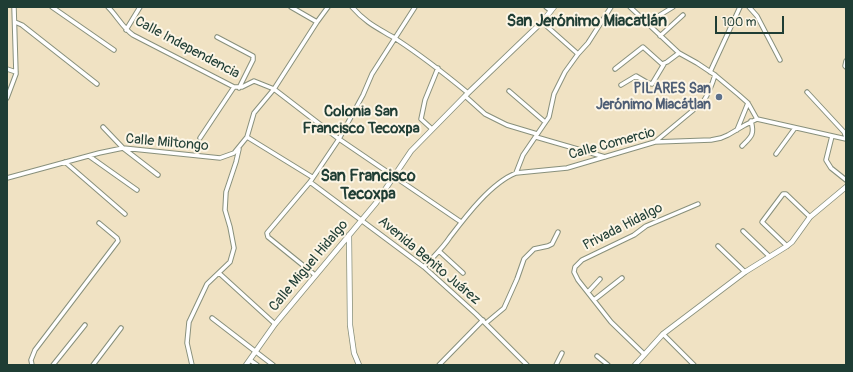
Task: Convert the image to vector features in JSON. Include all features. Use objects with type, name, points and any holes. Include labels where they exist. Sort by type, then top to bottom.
[{"type":"street","points":[[7,98],[16,72],[14,7]]},
{"type":"street","points":[[52,7],[114,50]]},
{"type":"street","name":"Calle Independencia","points":[[108,7],[126,30],[139,39],[234,88],[239,88],[254,81],[274,89],[339,139],[461,222]]},
{"type":"street","points":[[126,30],[140,7]]},
{"type":"street","points":[[291,7],[317,22]]},
{"type":"street","points":[[312,177],[247,138],[254,113],[274,89],[328,7]]},
{"type":"street","points":[[352,7],[367,22],[395,38],[438,68],[485,114],[507,125],[537,136],[606,157]]},
{"type":"street","points":[[315,275],[268,237],[267,233],[310,182],[339,139],[372,74],[415,7]]},
{"type":"street","points":[[546,7],[552,9]]},
{"type":"street","points":[[424,267],[439,251],[461,222],[501,181],[516,173],[523,156],[551,112],[557,88],[565,72],[588,43],[611,7]]},
{"type":"street","points":[[630,7],[679,53],[710,72],[748,103],[757,118],[795,128],[846,138],[844,132],[807,92]]},
{"type":"street","points":[[647,23],[673,7]]},
{"type":"street","points":[[710,72],[740,7]]},
{"type":"street","points":[[749,7],[757,16],[780,60]]},
{"type":"street","name":"Calle Miguel Hidalgo","points":[[246,365],[275,324],[376,203],[411,151],[466,94],[542,22],[552,9]]},
{"type":"street","points":[[660,36],[683,14]]},
{"type":"street","points":[[15,22],[22,25],[97,84]]},
{"type":"street","points":[[542,22],[578,54]]},
{"type":"street","points":[[217,37],[253,56],[253,60],[239,88]]},
{"type":"street","points":[[615,69],[643,47],[659,62],[664,64]]},
{"type":"street","points":[[622,85],[636,76],[648,84],[652,84],[664,64],[679,53]]},
{"type":"street","points":[[846,62],[844,66],[846,68]]},
{"type":"street","points":[[432,129],[421,119],[425,100],[438,68]]},
{"type":"street","points":[[7,69],[16,72]]},
{"type":"street","points":[[655,142],[702,102],[707,96],[714,75]]},
{"type":"street","points":[[200,138],[234,88]]},
{"type":"street","points":[[509,91],[545,122]]},
{"type":"street","points":[[737,130],[748,103]]},
{"type":"street","name":"Calle Comercio","points":[[516,173],[567,168],[655,142],[711,140],[728,136],[757,118]]},
{"type":"street","points":[[742,146],[753,134],[751,121]]},
{"type":"street","points":[[103,127],[124,148],[158,175]]},
{"type":"street","points":[[776,154],[795,128]]},
{"type":"street","points":[[832,136],[826,160],[831,168],[846,180]]},
{"type":"street","name":"Calle Miltongo","points":[[7,178],[124,148],[220,158],[228,156],[239,149],[242,142],[247,138]]},
{"type":"street","points":[[192,365],[186,343],[189,322],[207,284],[230,262],[234,248],[225,210],[226,192],[239,149]]},
{"type":"street","points":[[89,156],[137,190]]},
{"type":"street","points":[[65,162],[125,214]]},
{"type":"street","name":"Avenida Benito Juárez","points":[[310,182],[362,219],[424,267],[484,322],[527,365]]},
{"type":"street","points":[[635,365],[662,334],[745,272],[792,242],[810,217],[846,187]]},
{"type":"street","points":[[842,191],[846,195]]},
{"type":"street","points":[[787,246],[763,223],[764,218],[784,193],[810,217]]},
{"type":"street","name":"Privada Hidalgo","points":[[644,354],[620,332],[578,280],[574,272],[575,267],[578,264],[634,235],[646,226],[698,204]]},
{"type":"street","points":[[32,365],[31,360],[35,350],[118,241],[117,238],[99,223]]},
{"type":"street","points":[[743,231],[769,256]]},
{"type":"street","points":[[439,365],[484,322],[504,308],[524,259],[534,249],[552,244],[558,232]]},
{"type":"street","points":[[349,235],[350,325],[354,353],[358,365]]},
{"type":"street","points":[[718,246],[745,272]]},
{"type":"street","points":[[439,251],[463,273]]},
{"type":"street","points":[[219,273],[275,324]]},
{"type":"street","points":[[594,300],[622,278]]},
{"type":"street","points":[[588,292],[600,279]]},
{"type":"street","points":[[212,318],[273,365]]},
{"type":"street","points":[[53,365],[85,325]]},
{"type":"street","points":[[93,365],[121,328]]},
{"type":"street","points":[[662,334],[694,365]]},
{"type":"street","points":[[556,365],[562,354]]},
{"type":"street","points":[[597,356],[608,365]]},
{"type":"street","points":[[250,360],[257,365]]},
{"type":"place","name":"PILARES San Jerónimo Miacátlan","points":[[719,97]]},
{"type":"district","name":"San Jerónimo Miacatlán","points":[[587,22]]},
{"type":"district","name":"Colonia San Francisco Tecoxpa","points":[[361,120]]},
{"type":"district","name":"San Francisco Tecoxpa","points":[[368,186]]}]
